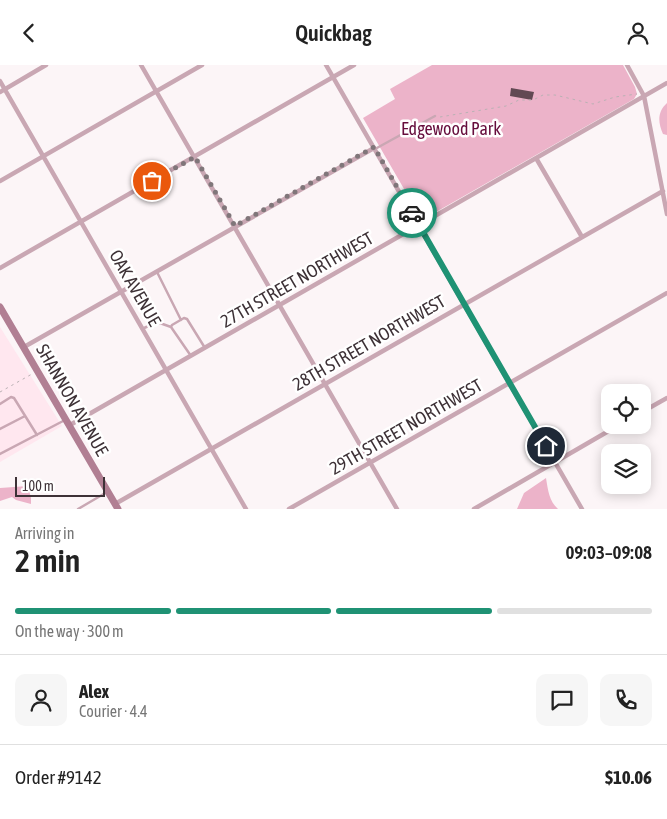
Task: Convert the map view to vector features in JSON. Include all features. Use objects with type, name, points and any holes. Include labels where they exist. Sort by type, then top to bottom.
[{"type":"street","points":[[2,90],[46,65]]},
{"type":"street","points":[[141,65],[397,509]]},
{"type":"street","points":[[0,181],[202,65]]},
{"type":"street","points":[[326,65],[582,509]]},
{"type":"street","points":[[0,268],[354,65]]},
{"type":"street","points":[[627,65],[644,96],[667,214]]},
{"type":"street","name":"OAK AVENUE","points":[[0,81],[2,90],[81,221],[246,509]]},
{"type":"street","name":"27TH STREET NORTHWEST","points":[[68,422],[191,356],[667,83]]},
{"type":"street","points":[[24,347],[374,148]]},
{"type":"street","points":[[536,158],[582,237]]},
{"type":"street","name":"28TH STREET NORTHWEST","points":[[116,507],[211,449],[663,191]]},
{"type":"street","name":"29TH STREET NORTHWEST","points":[[290,509],[667,293]]},
{"type":"street","name":"SHANNON AVENUE","points":[[0,307],[116,507]]},
{"type":"street","points":[[651,407],[667,398]]},
{"type":"street","points":[[474,509],[603,434]]},
{"type":"lane","points":[[374,148],[435,116]]},
{"type":"lane","points":[[156,271],[181,320]]},
{"type":"lane","points":[[171,327],[181,320],[187,319],[205,348]]},
{"type":"lane","points":[[142,329],[157,322],[171,327],[191,356]]},
{"type":"lane","points":[[0,404],[11,397],[14,398],[36,435]]},
{"type":"lane","points":[[0,429],[25,416]]},
{"type":"lane","points":[[0,454],[36,435],[68,422]]},
{"type":"lane","points":[[78,509],[108,492]]},
{"type":"path","points":[[435,116],[443,118],[506,106],[519,100],[533,100],[548,94],[593,103],[605,99],[637,94],[644,96]]},
{"type":"path","points":[[0,392],[32,373]]},
{"type":"shaded area","points":[[0,327],[62,426],[0,462]]},
{"type":"green space","name":"Edgewood Park","points":[[432,65],[623,65],[637,94],[634,99],[422,220],[363,118],[395,99],[390,89]]},
{"type":"green space","points":[[667,103],[667,135],[663,134],[659,118],[661,110]]},
{"type":"green space","points":[[546,478],[551,499],[558,509],[517,509],[524,493]]},
{"type":"green space","points":[[28,486],[31,504],[12,497],[0,501],[0,488]]},
{"type":"building","points":[[511,88],[534,92],[532,100],[510,96]]},
{"type":"way so far","points":[[152,181],[195,157],[235,226],[374,147],[412,213]]},
{"type":"route","points":[[412,213],[546,446]]}]
